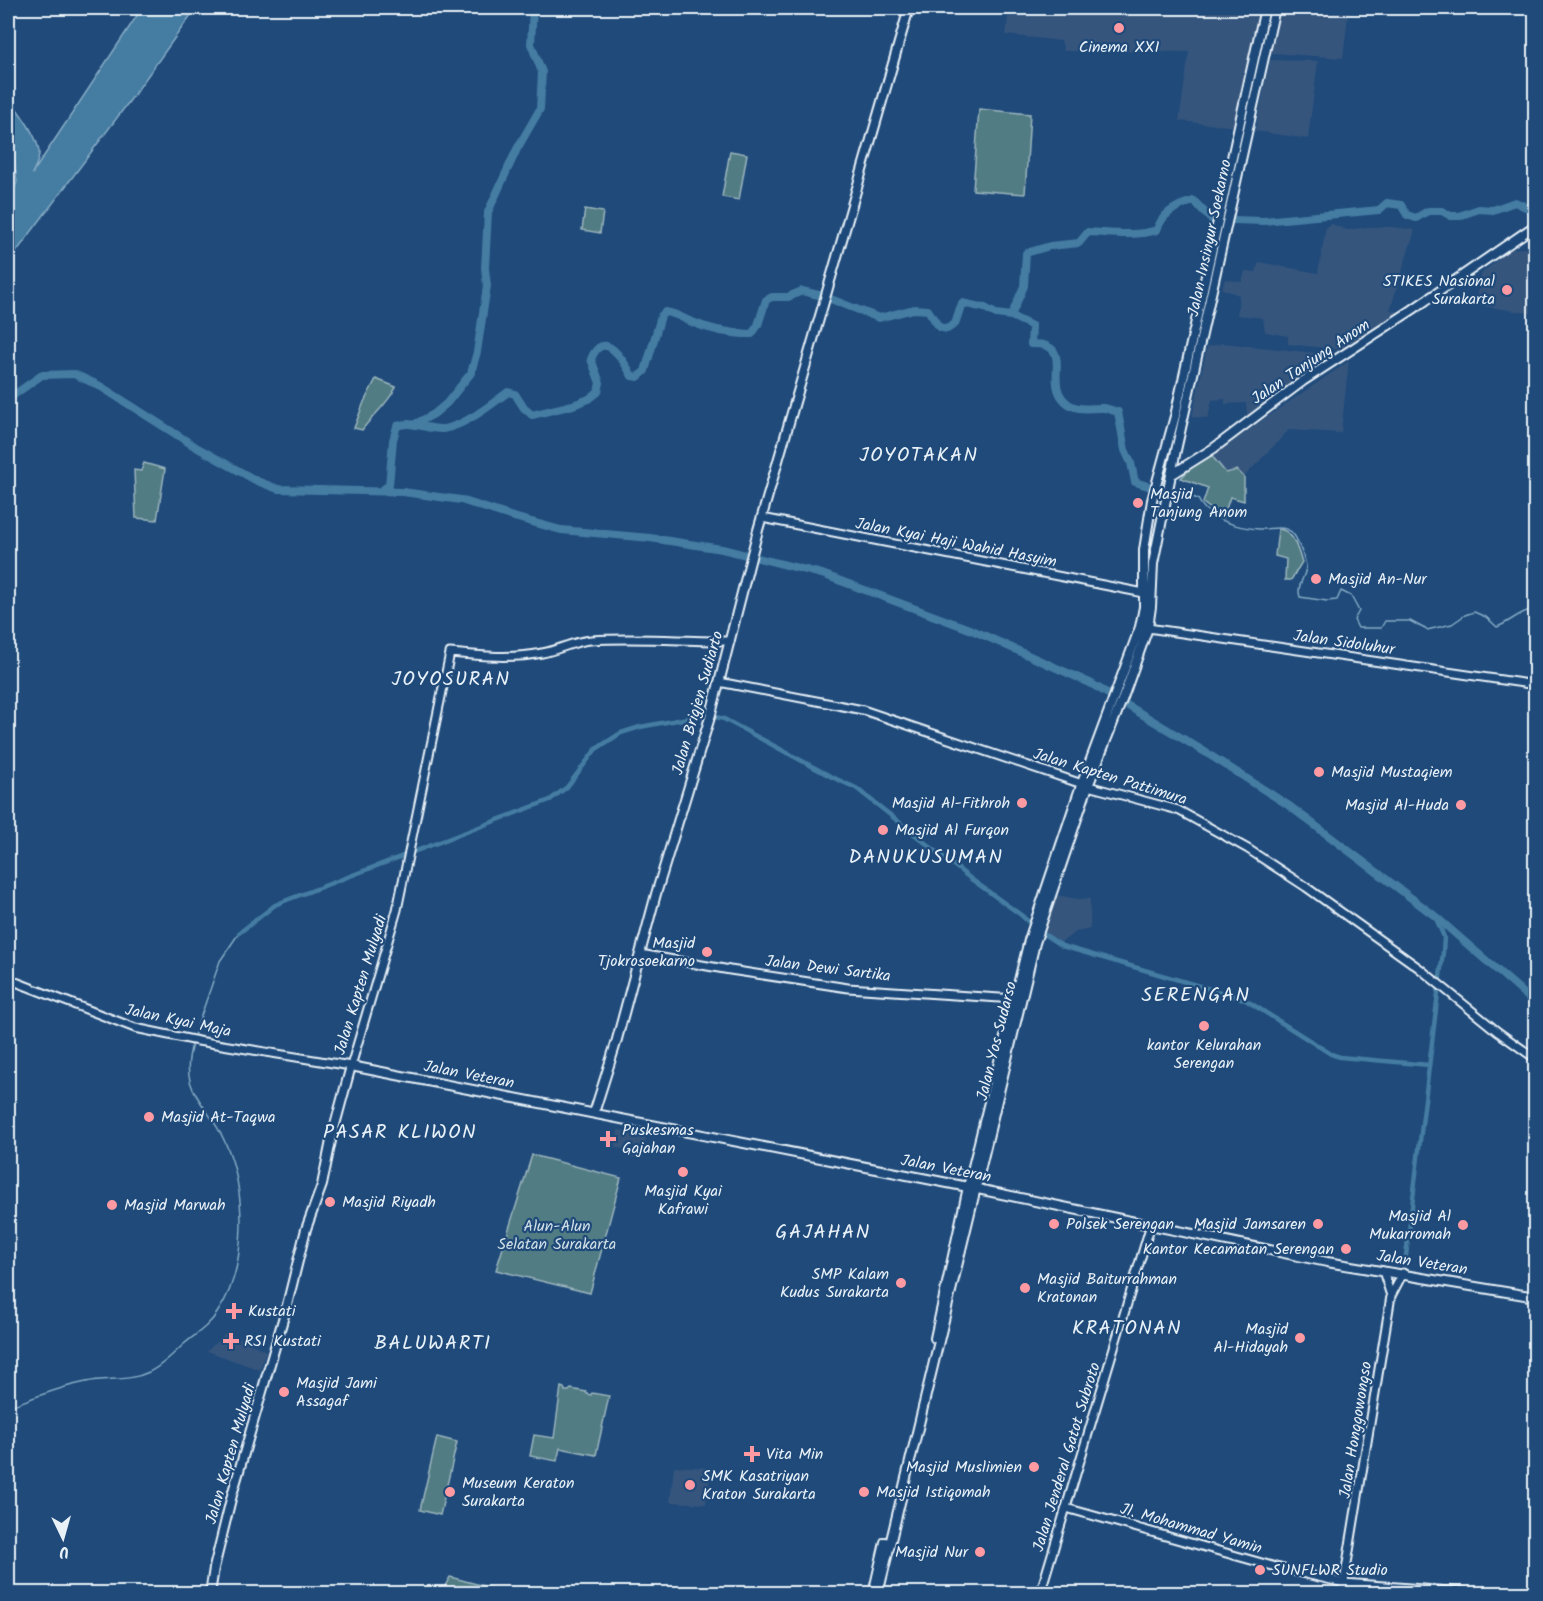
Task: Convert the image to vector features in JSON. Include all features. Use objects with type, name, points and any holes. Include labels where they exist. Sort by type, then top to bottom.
[{"type":"main road","name":"Jalan Brigjen Sudiarto","points":[[594,1113],[616,1043],[656,894],[710,716],[762,518],[909,8]]},
{"type":"main road","name":"Jalan Insinyur Soekarno","points":[[1254,80],[1265,8]]},
{"type":"main road","name":"Jalan Insinyur Soekarno","points":[[1167,496],[1227,221],[1232,179],[1254,80],[1275,8]]},
{"type":"main road","name":"Jalan Insinyur Soekarno","points":[[1120,694],[1144,607],[1144,550],[1152,500],[1218,219],[1232,179]]},
{"type":"main road","name":"Jalan Tanjung Anom","points":[[1171,475],[1214,448],[1298,384],[1536,225]]},
{"type":"main road","points":[[1160,473],[1171,475]]},
{"type":"main road","points":[[1152,500],[1167,496]]},
{"type":"main road","name":"Jalan Yos Sudarso","points":[[1085,785],[1148,628],[1154,564],[1167,496]]},
{"type":"main road","name":"Jalan Kyai Haji Wahid Hasyim","points":[[762,518],[1144,593]]},
{"type":"main road","name":"Jalan Sidoluhur","points":[[1148,628],[1536,685]]},
{"type":"main road","name":"Jalan Kapten Mulyadi","points":[[210,1593],[232,1496],[286,1309],[306,1229],[322,1185],[332,1136],[351,1066],[397,910],[450,653],[522,656],[597,639],[729,641]]},
{"type":"main road","name":"Jalan Kapten Pattimura","points":[[719,682],[863,710],[1085,785],[1164,806],[1202,822],[1284,871],[1419,968],[1498,1032],[1536,1059]]},
{"type":"main road","name":"Jalan Yos Sudarso","points":[[1000,1075],[1015,999],[1036,930],[1106,717],[1114,710]]},
{"type":"main road","name":"Jalan Yos Sudarso","points":[[873,1593],[1036,930]]},
{"type":"main road","name":"Jalan Dewi Sartika","points":[[640,954],[848,988],[1015,999]]},
{"type":"main road","name":"Jalan Kyai Maja","points":[[8,979],[120,1024],[194,1040],[351,1066]]},
{"type":"main road","name":"Jalan Veteran","points":[[351,1066],[972,1188],[1327,1262],[1536,1297]]},
{"type":"main road","name":"Jalan Jenderal Gatot Subroto","points":[[1040,1593],[1151,1224]]},
{"type":"main road","points":[[1383,1271],[1391,1296]]},
{"type":"main road","name":"Jalan Honggowongso","points":[[1342,1593],[1391,1296],[1403,1273]]},
{"type":"main road","name":"Jalan Yos Sudarso","points":[[878,1593],[905,1469]]},
{"type":"main road","name":"Jl. Mohammad Yamin","points":[[1066,1508],[1276,1567],[1344,1583],[1489,1593]]},
{"type":"shaded area","points":[[142,8],[196,8],[8,263],[8,206],[17,182],[13,152],[8,141],[8,96],[38,145],[39,158],[32,174]]},
{"type":"shaded area","points":[[1009,8],[1262,8],[1237,127],[1179,121],[1189,52],[1064,51],[1061,41],[1006,35]]},
{"type":"shaded area","points":[[1281,8],[1349,8],[1343,58],[1271,53]]},
{"type":"shaded area","points":[[1270,60],[1318,61],[1308,139],[1255,131]]},
{"type":"shaded area","points":[[1332,224],[1347,230],[1393,227],[1415,230],[1390,310],[1398,311],[1392,321],[1343,350],[1288,344],[1288,336],[1265,332],[1263,318],[1237,315],[1239,295],[1222,289],[1225,279],[1242,282],[1245,271],[1256,272],[1259,262],[1318,273],[1326,227]]},
{"type":"shaded area","name":"STIKES Nasional Surakarta","points":[[1535,247],[1535,314],[1476,305],[1481,274],[1510,249]]},
{"type":"shaded area","points":[[1223,343],[1335,355],[1247,418],[1246,403],[1225,404],[1225,399],[1212,400],[1208,418],[1192,417],[1207,347]]},
{"type":"shaded area","points":[[1349,361],[1341,433],[1289,430],[1244,477],[1237,470],[1226,473],[1211,455]]},
{"type":"shaded area","points":[[1056,895],[1078,899],[1090,898],[1090,929],[1076,932],[1061,942],[1045,933],[1044,927]]},
{"type":"shaded area","points":[[618,1130],[647,1133],[642,1160],[623,1155],[624,1149],[615,1148]]},
{"type":"shaded area","name":"RSI Kustati","points":[[227,1332],[266,1351],[260,1370],[207,1351]]},
{"type":"shaded area","name":"SMK Kasatriyan Kraton Surakarta","points":[[674,1466],[711,1468],[706,1504],[670,1502]]},
{"type":"green space","points":[[979,109],[1030,114],[1025,194],[973,190]]},
{"type":"green space","points":[[730,151],[747,154],[739,200],[722,197]]},
{"type":"green space","points":[[585,209],[603,212],[600,233],[582,230]]},
{"type":"green space","points":[[376,379],[396,387],[389,399],[362,430],[354,428],[364,402]]},
{"type":"green space","points":[[1211,455],[1226,473],[1237,470],[1244,477],[1244,501],[1230,497],[1223,518],[1203,503],[1208,488],[1181,478],[1192,467]]},
{"type":"green space","points":[[144,463],[165,469],[157,520],[136,518],[134,470],[141,471]]},
{"type":"green space","points":[[1278,529],[1291,536],[1302,562],[1291,580],[1285,580],[1286,559],[1275,556]]},
{"type":"green space","name":"Alun-Alun Selatan Surakarta","points":[[532,1155],[621,1178],[590,1293],[496,1270]]},
{"type":"green space","points":[[561,1387],[565,1391],[571,1389],[591,1395],[592,1393],[609,1396],[596,1455],[560,1448],[557,1461],[530,1456],[534,1435],[554,1438]]},
{"type":"green space","points":[[437,1437],[457,1442],[440,1515],[420,1510]]},
{"type":"green space","points":[[450,1577],[503,1591],[504,1593],[441,1593]]},
{"type":"waterway","points":[[415,424],[434,414],[447,403],[471,373],[477,352],[487,286],[485,268],[488,212],[517,149],[540,109],[542,72],[531,44],[533,8]]},
{"type":"waterway","points":[[1011,316],[1024,286],[1026,253],[1050,246],[1079,243],[1088,232],[1131,234],[1157,230],[1167,214],[1194,201],[1213,221]]},
{"type":"waterway","points":[[1233,220],[1263,221],[1379,210],[1387,203],[1401,205],[1407,215],[1416,218],[1428,211],[1442,211],[1451,216],[1459,216],[1479,209],[1493,210],[1515,202],[1528,208],[1536,206]]},
{"type":"waterway","points":[[381,491],[389,485],[393,440],[397,426],[409,424],[437,429],[451,427],[477,414],[508,392],[515,394],[524,408],[532,415],[573,405],[589,399],[598,392],[600,383],[591,359],[596,350],[602,346],[608,346],[613,350],[632,376],[638,377],[645,371],[661,316],[665,312],[711,328],[752,334],[758,325],[766,300],[772,297],[788,297],[802,291],[823,296],[879,318],[914,309],[928,310],[939,327],[947,329],[955,324],[962,303],[985,308],[996,314],[1011,316],[1032,326],[1031,344],[1045,345],[1052,349],[1056,356],[1057,382],[1064,400],[1073,407],[1104,408],[1118,412],[1125,450],[1131,463],[1135,482],[1151,487]]},
{"type":"waterway","points":[[8,399],[42,375],[74,374],[100,386],[196,447],[257,481],[278,489],[403,492],[461,500],[561,530],[650,538],[722,549],[822,574],[972,630],[1090,683],[1288,805],[1435,916],[1536,1004]]},
{"type":"waterway","points":[[1176,497],[1187,495],[1198,499],[1208,512],[1242,527],[1282,528],[1291,531],[1299,545],[1306,566],[1299,589],[1300,597],[1327,601],[1337,600],[1341,591],[1351,596],[1359,611],[1354,620],[1358,628],[1381,628],[1385,621],[1410,621],[1427,630],[1452,624],[1474,612],[1486,617],[1497,627],[1527,611],[1533,614],[1536,624]]},
{"type":"waterway","points":[[239,933],[275,905],[550,800],[567,787],[596,749],[621,733],[688,718],[712,716],[724,719],[856,788],[1036,929],[1062,946],[1244,999],[1331,1054],[1340,1057],[1429,1065]]},
{"type":"waterway","points":[[1405,1264],[1443,952],[1444,937],[1435,916]]},
{"type":"waterway","points":[[194,1036],[220,961],[239,933]]},
{"type":"waterway","points":[[8,1407],[76,1384],[134,1377],[149,1372],[206,1326],[214,1318],[227,1295],[239,1252],[241,1229],[237,1182],[225,1142],[192,1086],[189,1074],[192,1044]]},
{"type":"place","name":"Cinema XXI","points":[[1119,28]]},
{"type":"place","name":"STIKES Nasional Surakarta","points":[[1507,290]]},
{"type":"place","name":"Masjid Tanjung Anom","points":[[1138,503]]},
{"type":"place","name":"Masjid An-Nur","points":[[1316,579]]},
{"type":"place","name":"Masjid Mustaqiem","points":[[1319,772]]},
{"type":"place","name":"Masjid Al-Fithroh","points":[[1022,803]]},
{"type":"place","name":"Masjid Al-Huda","points":[[1461,805]]},
{"type":"place","name":"Masjid Al Furqon","points":[[883,830]]},
{"type":"place","name":"Masjid Tjokrosoekarno","points":[[707,952]]},
{"type":"place","name":"kantor Kelurahan Serengan","points":[[1204,1026]]},
{"type":"place","name":"Masjid At-Taqwa","points":[[149,1117]]},
{"type":"place","name":"Puskesmas Gajahan","points":[[608,1139]]},
{"type":"place","name":"Masjid Kyai Kafrawi","points":[[683,1172]]},
{"type":"place","name":"Masjid Riyadh","points":[[330,1202]]},
{"type":"place","name":"Masjid Marwah","points":[[112,1205]]},
{"type":"place","name":"Polsek Serengan","points":[[1054,1224]]},
{"type":"place","name":"Masjid Jamsaren","points":[[1318,1224]]},
{"type":"place","name":"Masjid Al Mukarromah","points":[[1463,1225]]},
{"type":"place","name":"Kantor Kecamatan Serengan","points":[[1346,1249]]},
{"type":"place","name":"SMP Kalam Kudus Surakarta","points":[[901,1283]]},
{"type":"place","name":"Masjid Baiturrahman Kratonan","points":[[1025,1288]]},
{"type":"place","name":"Kustati","points":[[234,1311]]},
{"type":"place","name":"Masjid Al-Hidayah","points":[[1300,1338]]},
{"type":"place","name":"RSI Kustati","points":[[231,1341]]},
{"type":"place","name":"Masjid Jami Assagaf","points":[[284,1392]]},
{"type":"place","name":"Vita Min","points":[[752,1454]]},
{"type":"place","name":"Masjid Muslimien","points":[[1034,1467]]},
{"type":"place","name":"SMK Kasatriyan Kraton Surakarta","points":[[690,1485]]},
{"type":"place","name":"Museum Keraton Surakarta","points":[[450,1492]]},
{"type":"place","name":"Masjid Istiqomah","points":[[864,1492]]},
{"type":"place","name":"Masjid Nur","points":[[980,1552]]},
{"type":"place","name":"SUNFLWR Studio","points":[[1260,1570]]},
{"type":"district","name":"JOYOTAKAN","points":[[919,456]]},
{"type":"district","name":"JOYOSURAN","points":[[451,680]]},
{"type":"district","name":"DANUKUSUMAN","points":[[926,858]]},
{"type":"district","name":"SERENGAN","points":[[1196,996]]},
{"type":"district","name":"PASAR KLIWON","points":[[400,1133]]},
{"type":"district","name":"GAJAHAN","points":[[823,1233]]},
{"type":"district","name":"KRATONAN","points":[[1127,1329]]},
{"type":"district","name":"BALUWARTI","points":[[433,1344]]}]
